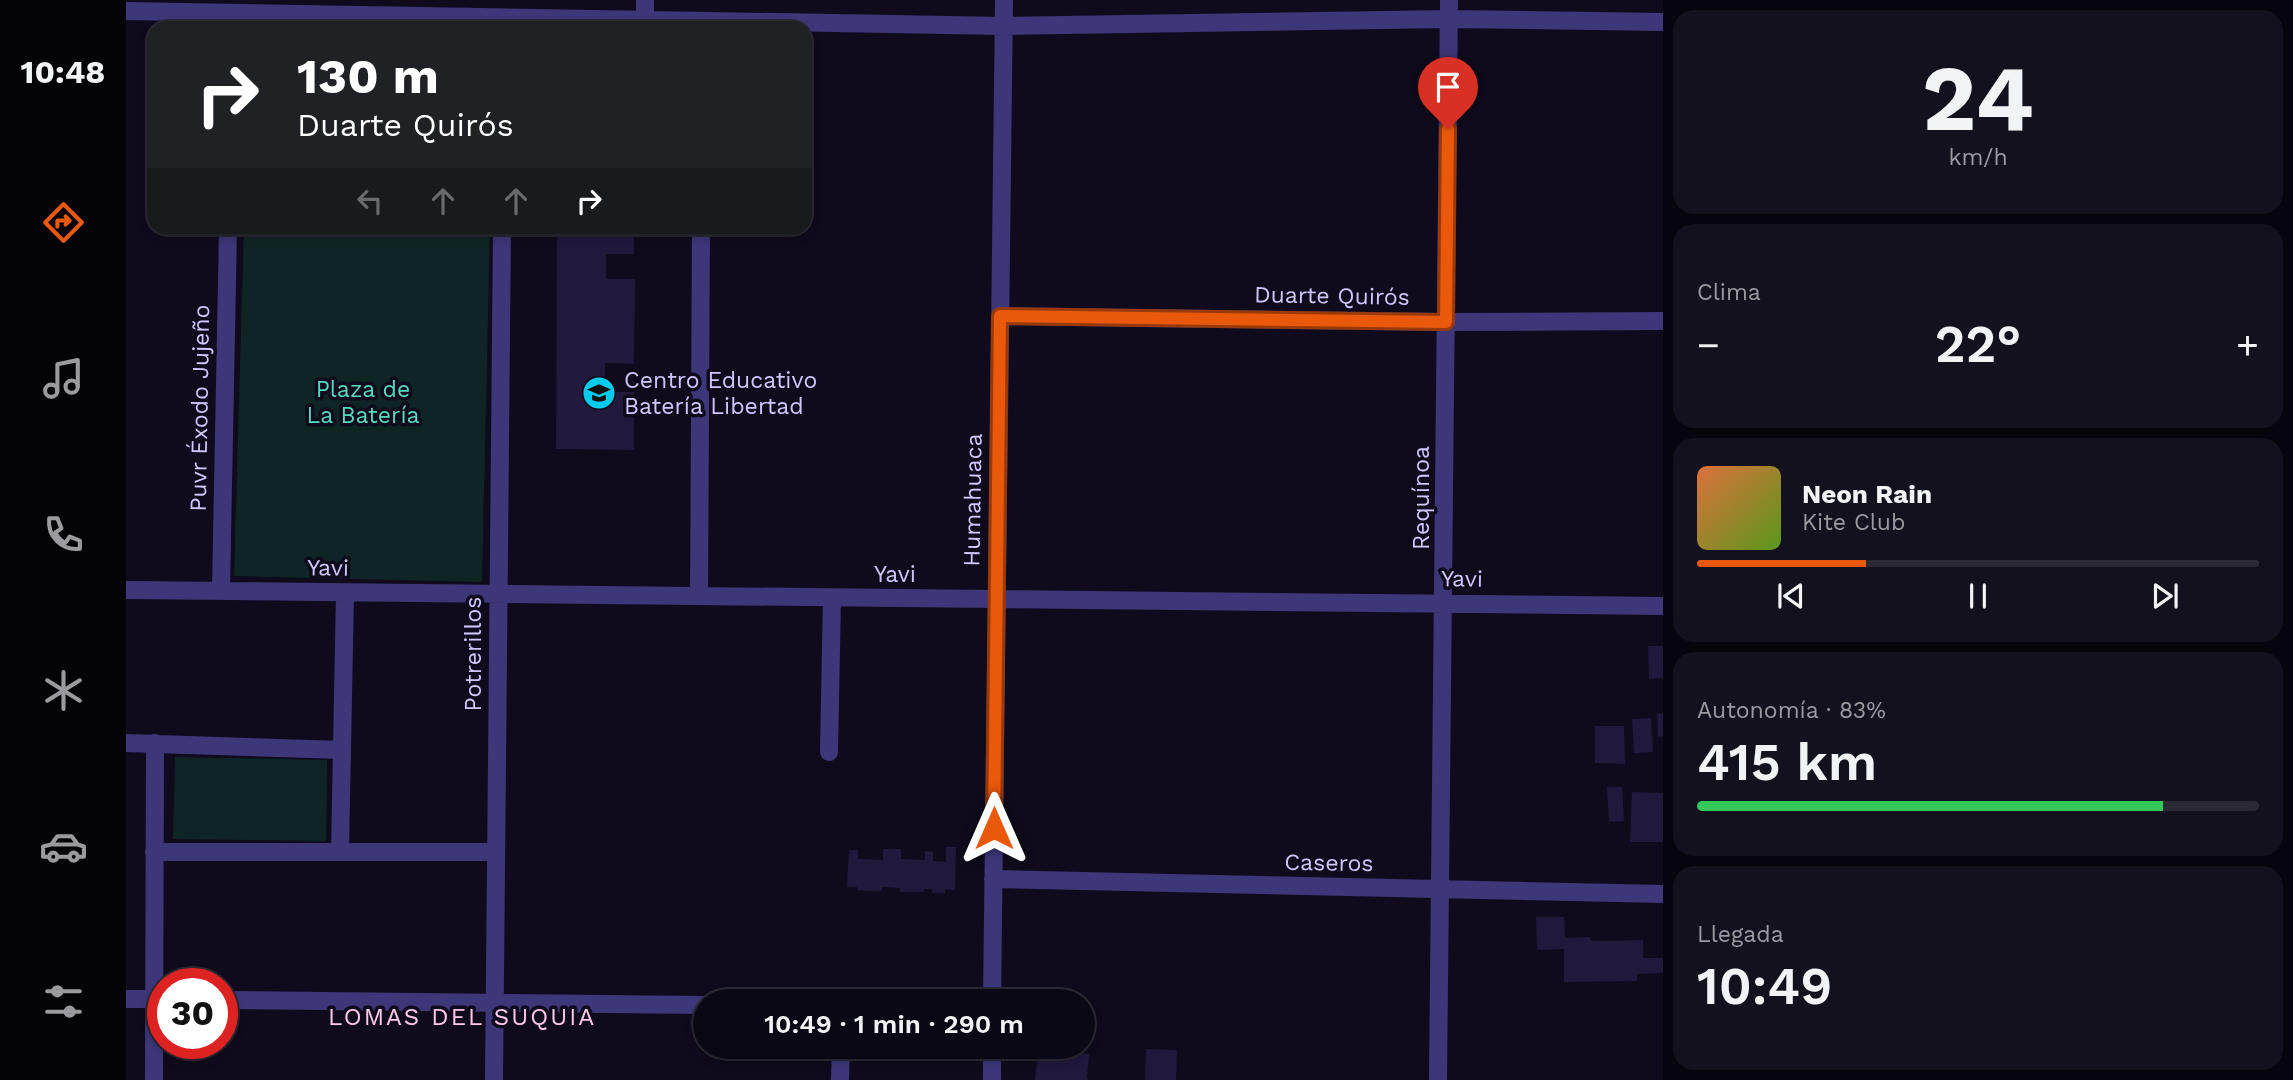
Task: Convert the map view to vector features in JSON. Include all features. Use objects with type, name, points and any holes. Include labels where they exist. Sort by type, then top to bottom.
[{"type":"street","points":[[645,0],[645,20]]},
{"type":"street","name":"Humahuaca","points":[[992,989],[1004,0]]},
{"type":"street","name":"Requínoa","points":[[1438,1080],[1446,604],[1449,0]]},
{"type":"street","points":[[126,11],[232,21],[391,8],[490,21]]},
{"type":"street","points":[[812,25],[1004,26],[1449,19],[1663,22]]},
{"type":"street","points":[[598,21],[659,21]]},
{"type":"street","name":"Puvr Éxodo Jujeño","points":[[221,590],[228,235]]},
{"type":"street","name":"Potrerillos","points":[[494,1080],[502,235]]},
{"type":"street","points":[[699,596],[701,235]]},
{"type":"street","name":"Duarte Quirós","points":[[1000,316],[1446,322],[1663,321]]},
{"type":"street","name":"Yavi","points":[[126,590],[1663,606]]},
{"type":"street","points":[[340,852],[345,593]]},
{"type":"street","points":[[829,752],[832,598]]},
{"type":"street","points":[[126,743],[342,750]]},
{"type":"street","points":[[155,743],[157,968]]},
{"type":"street","points":[[155,852],[496,852]]},
{"type":"street","name":"Caseros","points":[[993,879],[1663,894]]},
{"type":"street","points":[[126,999],[147,999]]},
{"type":"street","points":[[238,1000],[693,1006]]},
{"type":"street","points":[[154,1080],[155,1059]]},
{"type":"street","points":[[840,1080],[841,1059]]},
{"type":"street","points":[[992,1059],[992,1080]]},
{"type":"green space","name":"Plaza de La Batería","points":[[244,235],[490,235],[482,582],[234,576]]},
{"type":"green space","points":[[175,757],[327,760],[326,841],[173,839]]},
{"type":"building","points":[[557,235],[634,235],[634,254],[606,254],[606,279],[635,279],[634,364],[605,363],[605,392],[634,392],[634,450],[556,449]]},
{"type":"building","points":[[1648,646],[1663,646],[1663,678],[1649,679]]},
{"type":"building","points":[[1663,713],[1663,736],[1658,737],[1657,714]]},
{"type":"building","points":[[1651,718],[1653,752],[1634,753],[1632,719]]},
{"type":"building","points":[[1595,726],[1624,726],[1625,764],[1595,763]]},
{"type":"building","points":[[1607,787],[1622,787],[1624,821],[1609,822]]},
{"type":"building","points":[[1632,792],[1663,793],[1663,842],[1630,842]]},
{"type":"building","points":[[946,847],[956,847],[955,890],[945,889],[945,893],[932,893],[932,889],[924,889],[924,892],[900,892],[900,888],[882,887],[882,891],[868,891],[847,887],[849,850],[858,850],[858,859],[883,860],[883,849],[901,849],[901,859],[925,860],[925,851],[933,852],[933,861],[946,862]]},
{"type":"building","points":[[1536,917],[1564,917],[1565,938],[1590,937],[1591,941],[1643,940],[1643,958],[1663,958],[1663,973],[1637,974],[1637,981],[1564,982],[1564,949],[1537,950]]},
{"type":"building","points":[[1146,1049],[1177,1050],[1176,1080],[1145,1080]]},
{"type":"building","points":[[1037,1059],[1089,1059],[1089,1080],[1035,1080]]},
{"type":"place","name":"Centro Educativo Batería Libertad","points":[[599,393]]},
{"type":"district","name":"LOMAS DEL SUQUIA","points":[[462,1017]]},
{"type":"route","points":[[994,828],[1000,316],[1446,322],[1448,129]]}]
